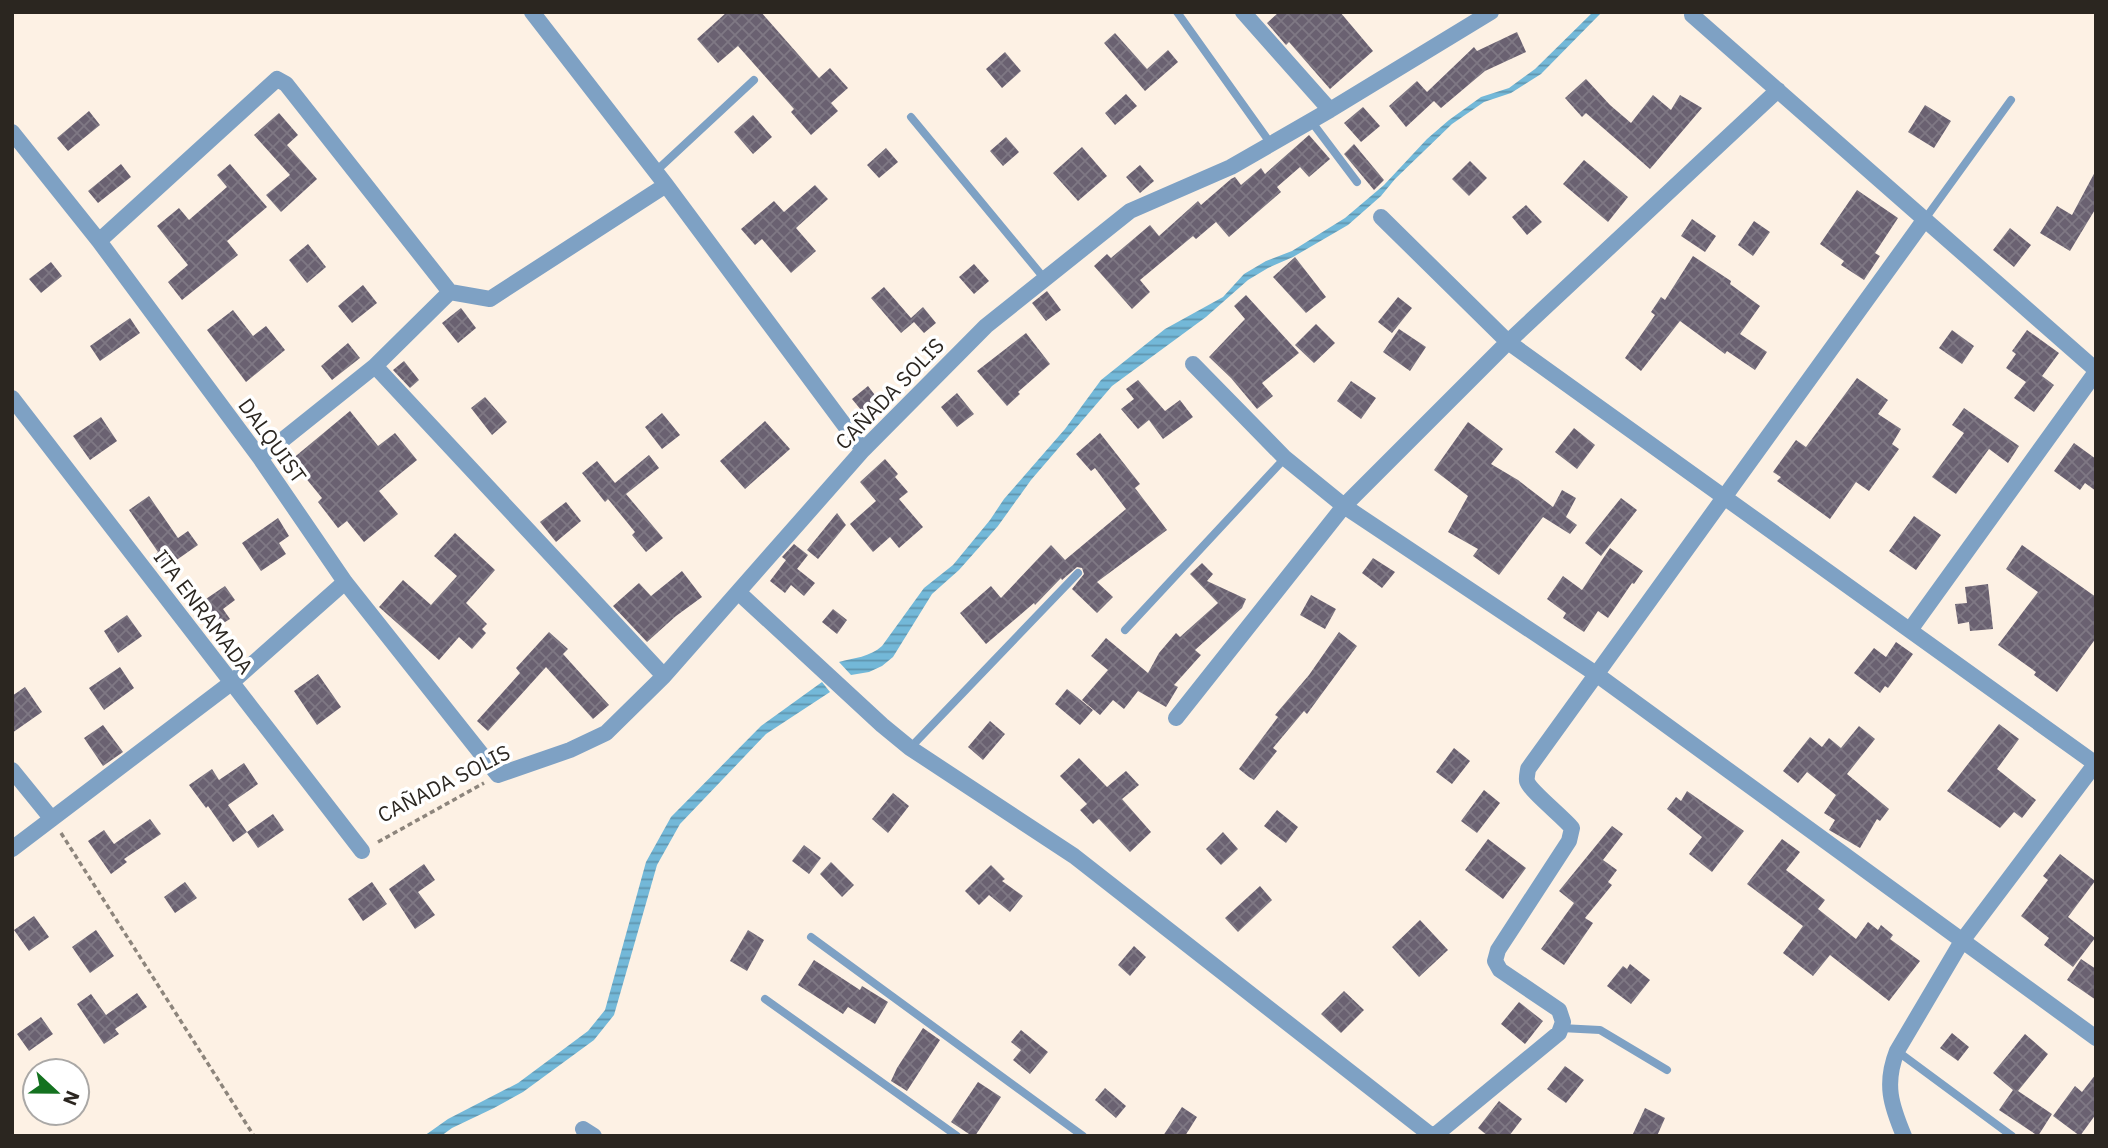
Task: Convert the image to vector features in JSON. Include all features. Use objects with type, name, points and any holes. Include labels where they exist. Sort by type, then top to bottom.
[{"type":"street","points":[[532,12],[666,185],[863,450]]},
{"type":"street","points":[[1243,12],[1330,110]]},
{"type":"street","name":"CAÑADA SOLIS","points":[[498,775],[570,750],[606,733],[664,676],[863,450],[986,326],[1130,211],[1231,167],[1491,12]]},
{"type":"street","points":[[1692,15],[2096,371],[1909,630]]},
{"type":"street","points":[[99,241],[277,79],[286,84],[450,292],[490,299],[666,185]]},
{"type":"street","points":[[1176,718],[1344,506],[1508,342],[1778,90]]},
{"type":"street","name":"DALQUIST","points":[[12,132],[99,241],[260,458],[345,582],[498,775]]},
{"type":"street","points":[[1381,218],[1508,342],[2096,764],[1962,941],[1897,1051],[1890,1068],[1891,1105],[1904,1136]]},
{"type":"street","points":[[738,592],[836,681],[869,715],[911,747],[1074,856],[1433,1136],[1559,1033],[1563,1022],[1559,1010],[1500,970],[1496,961],[1498,950],[1569,841],[1572,828],[1531,787],[1527,780],[1528,769],[1925,219]]},
{"type":"street","points":[[260,458],[375,366],[450,292]]},
{"type":"street","points":[[1193,363],[1285,458],[1344,506],[1597,674],[2096,1038]]},
{"type":"street","points":[[375,366],[664,676]]},
{"type":"street","name":"ITA ENRAMADA","points":[[12,398],[362,851]]},
{"type":"street","points":[[12,849],[231,683],[345,582]]},
{"type":"street","points":[[12,770],[51,818]]},
{"type":"lane","points":[[1177,12],[1271,144]]},
{"type":"lane","points":[[655,172],[754,80]]},
{"type":"lane","points":[[1925,219],[2011,100]]},
{"type":"lane","points":[[911,117],[1044,278]]},
{"type":"lane","points":[[1311,121],[1356,181]]},
{"type":"lane","points":[[1125,629],[1285,458]]},
{"type":"lane","points":[[911,747],[1079,573]]},
{"type":"lane","points":[[811,937],[1083,1136]]},
{"type":"lane","points":[[765,999],[957,1136]]},
{"type":"lane","points":[[1561,1028],[1600,1030],[1667,1070]]},
{"type":"lane","points":[[1897,1051],[2012,1136]]},
{"type":"path","name":"CAÑADA SOLIS","points":[[362,851],[498,775]]},
{"type":"path","points":[[51,818],[254,1136]]},
{"type":"water","points":[[1593,12],[1602,12],[1541,74],[1511,93],[1484,102],[1452,124],[1381,196],[1348,225],[1248,280],[1206,317],[1112,386],[1031,480],[998,526],[959,570],[932,594],[893,657],[869,672],[851,675],[839,662],[867,655],[882,646],[924,588],[953,565],[1004,499],[1065,429],[1101,380],[1165,329],[1223,297],[1244,274],[1266,261],[1292,251],[1345,218],[1384,185],[1427,139],[1449,120],[1481,97],[1509,88],[1535,69]]},
{"type":"water","points":[[822,682],[830,692],[766,734],[680,824],[657,865],[614,1015],[594,1040],[523,1092],[441,1136],[424,1136],[448,1119],[518,1083],[588,1031],[605,1010],[646,862],[671,817],[761,726]]},
{"type":"building","points":[[727,12],[761,12],[819,78],[830,68],[848,88],[831,103],[838,111],[811,135],[791,112],[794,109],[738,46],[718,63],[697,39]]},
{"type":"building","points":[[1279,12],[1340,12],[1373,51],[1330,89],[1289,42],[1286,45],[1267,23]]},
{"type":"building","points":[[1517,32],[1526,52],[1485,71],[1441,108],[1434,101],[1406,127],[1389,106],[1417,81],[1427,92],[1474,47],[1477,51]]},
{"type":"building","points":[[1115,33],[1147,69],[1168,50],[1178,62],[1145,91],[1104,43]]},
{"type":"building","points":[[1005,52],[1021,71],[1002,88],[986,69]]},
{"type":"building","points":[[1586,79],[1631,123],[1653,95],[1671,110],[1680,95],[1702,108],[1650,169],[1586,113],[1582,117],[1565,98]]},
{"type":"building","points":[[1126,94],[1137,106],[1115,125],[1105,113]]},
{"type":"building","points":[[1925,105],[1951,121],[1934,148],[1908,132]]},
{"type":"building","points":[[1363,107],[1380,126],[1361,142],[1344,123]]},
{"type":"building","points":[[89,111],[100,125],[68,151],[57,138]]},
{"type":"building","points":[[279,113],[298,135],[287,145],[317,179],[281,212],[266,195],[290,175],[254,135]]},
{"type":"building","points":[[753,115],[772,137],[753,154],[734,132]]},
{"type":"building","points":[[1309,135],[1330,159],[1309,177],[1300,167],[1277,187],[1281,192],[1229,237],[1216,222],[1196,239],[1193,236],[1140,280],[1150,292],[1132,309],[1094,266],[1107,254],[1111,258],[1150,225],[1159,236],[1198,201],[1201,205],[1231,179],[1235,177],[1241,185],[1261,168],[1265,174]]},
{"type":"building","points":[[1006,137],[1019,152],[1003,166],[990,151]]},
{"type":"building","points":[[1354,144],[1384,180],[1374,190],[1344,154]]},
{"type":"building","points":[[1082,147],[1107,176],[1078,201],[1053,173]]},
{"type":"building","points":[[886,148],[898,162],[879,178],[867,165]]},
{"type":"building","points":[[1584,160],[1628,197],[1608,222],[1563,184]]},
{"type":"building","points":[[1470,161],[1487,178],[1469,196],[1452,179]]},
{"type":"building","points":[[121,164],[131,177],[98,203],[88,191]]},
{"type":"building","points":[[230,164],[267,207],[227,241],[238,255],[182,300],[168,282],[188,265],[157,226],[179,208],[189,220],[227,187],[217,175]]},
{"type":"building","points":[[1140,165],[1154,181],[1140,193],[1126,177]]},
{"type":"building","points":[[2096,170],[2096,208],[2070,251],[2040,233],[2057,206],[2072,215]]},
{"type":"building","points":[[815,185],[828,199],[796,228],[816,251],[791,273],[762,239],[755,245],[741,229],[774,201],[784,212]]},
{"type":"building","points":[[1857,190],[1898,218],[1875,253],[1880,256],[1864,280],[1841,265],[1844,261],[1820,244]]},
{"type":"building","points":[[1526,205],[1542,222],[1527,235],[1512,217]]},
{"type":"building","points":[[1692,219],[1716,236],[1705,252],[1681,236]]},
{"type":"building","points":[[1754,221],[1770,232],[1753,256],[1738,245]]},
{"type":"building","points":[[2010,228],[2031,245],[2014,267],[1993,250]]},
{"type":"building","points":[[308,244],[326,267],[307,283],[289,260]]},
{"type":"building","points":[[1693,256],[1731,281],[1730,284],[1760,306],[1740,334],[1767,352],[1755,370],[1727,351],[1725,354],[1680,321],[1641,371],[1625,358],[1655,315],[1651,312],[1661,297],[1665,300]]},
{"type":"building","points":[[1295,257],[1326,297],[1306,313],[1273,277]]},
{"type":"building","points":[[51,262],[62,276],[41,293],[29,279]]},
{"type":"building","points":[[974,264],[989,281],[974,294],[959,277]]},
{"type":"building","points":[[363,285],[377,303],[352,323],[338,306]]},
{"type":"building","points":[[884,287],[911,318],[923,307],[936,323],[924,333],[914,322],[901,333],[871,298]]},
{"type":"building","points":[[1047,291],[1061,310],[1046,321],[1032,303]]},
{"type":"building","points":[[1246,295],[1299,353],[1262,383],[1273,396],[1257,409],[1209,357],[1245,319],[1234,306]]},
{"type":"building","points":[[1398,297],[1412,308],[1392,333],[1378,322]]},
{"type":"building","points":[[461,308],[476,328],[458,343],[442,323]]},
{"type":"building","points":[[233,310],[253,336],[266,326],[285,350],[246,382],[207,330]]},
{"type":"building","points":[[130,318],[140,333],[100,361],[90,346]]},
{"type":"building","points":[[1316,324],[1335,343],[1314,363],[1295,345]]},
{"type":"building","points":[[1399,329],[1426,347],[1410,371],[1383,352]]},
{"type":"building","points":[[1952,330],[1974,346],[1962,364],[1939,348]]},
{"type":"building","points":[[2027,330],[2059,353],[2042,376],[2054,385],[2034,412],[2014,398],[2026,382],[2006,368],[2016,354],[2012,351]]},
{"type":"building","points":[[1026,333],[1050,364],[1018,392],[1020,394],[1007,406],[977,371]]},
{"type":"building","points":[[348,343],[360,358],[332,380],[321,366]]},
{"type":"building","points":[[404,361],[419,380],[410,388],[393,370]]},
{"type":"building","points":[[1857,378],[1888,400],[1878,414],[1901,429],[1892,444],[1899,449],[1869,491],[1856,482],[1830,519],[1777,481],[1781,477],[1773,472],[1796,440],[1806,447]]},
{"type":"building","points":[[1138,380],[1165,411],[1180,400],[1193,417],[1163,439],[1149,420],[1138,429],[1121,409],[1134,399],[1126,389]]},
{"type":"building","points":[[1351,381],[1376,398],[1361,419],[1337,401]]},
{"type":"building","points":[[868,386],[881,403],[866,416],[852,399]]},
{"type":"building","points":[[957,393],[974,414],[957,427],[941,407]]},
{"type":"building","points":[[485,397],[507,422],[492,435],[471,408]]},
{"type":"building","points":[[1964,408],[2019,446],[2008,463],[1989,449],[1956,494],[1932,477],[1964,433],[1952,425]]},
{"type":"building","points":[[350,411],[378,446],[395,433],[417,460],[379,491],[398,514],[364,542],[347,521],[338,528],[318,502],[322,498],[291,460]]},
{"type":"building","points":[[662,413],[680,435],[662,449],[645,427]]},
{"type":"building","points":[[101,417],[117,441],[90,460],[73,436]]},
{"type":"building","points":[[765,421],[790,449],[745,489],[720,461]]},
{"type":"building","points":[[1468,422],[1503,449],[1491,464],[1518,480],[1553,507],[1562,490],[1576,498],[1566,517],[1577,525],[1570,534],[1543,517],[1499,575],[1473,556],[1478,549],[1448,532],[1468,496],[1434,470]]},
{"type":"building","points":[[1574,428],[1595,445],[1577,469],[1555,452]]},
{"type":"building","points":[[1100,433],[1140,484],[1135,488],[1167,530],[1097,582],[1113,597],[1097,613],[1072,589],[1084,574],[1082,568],[1077,567],[986,644],[960,613],[991,586],[1001,598],[1051,545],[1065,560],[1126,509],[1095,468],[1091,471],[1076,454]]},
{"type":"building","points":[[2074,443],[2096,459],[2096,491],[2085,483],[2080,490],[2054,471]]},
{"type":"building","points":[[649,455],[659,468],[626,494],[663,538],[646,552],[632,535],[635,532],[608,499],[605,502],[582,473],[597,461],[615,483]]},
{"type":"building","points":[[885,459],[908,492],[899,499],[923,527],[899,548],[890,537],[873,552],[850,524],[876,501],[860,482]]},
{"type":"building","points":[[149,496],[178,538],[188,531],[198,545],[165,568],[156,554],[158,552],[129,510]]},
{"type":"building","points":[[1621,498],[1637,510],[1601,556],[1585,543]]},
{"type":"building","points":[[566,502],[581,521],[556,542],[540,522]]},
{"type":"building","points":[[837,513],[846,525],[818,559],[807,550]]},
{"type":"building","points":[[1914,516],[1941,535],[1916,570],[1889,551]]},
{"type":"building","points":[[278,518],[289,536],[279,543],[286,554],[261,571],[242,543]]},
{"type":"building","points":[[455,533],[495,570],[466,603],[487,624],[482,629],[486,633],[472,649],[459,637],[439,660],[379,607],[403,580],[431,605],[457,576],[434,556]]},
{"type":"building","points":[[794,544],[808,555],[797,569],[782,557]]},
{"type":"building","points":[[2022,545],[2096,597],[2096,638],[2057,692],[2034,675],[2036,672],[1998,645],[2038,592],[2006,569]]},
{"type":"building","points":[[1610,548],[1643,571],[1608,618],[1598,611],[1584,632],[1563,618],[1566,613],[1547,599],[1563,576],[1582,590]]},
{"type":"building","points":[[1373,558],[1395,572],[1382,588],[1362,573]]},
{"type":"building","points":[[786,560],[815,583],[804,596],[791,585],[785,593],[770,581]]},
{"type":"building","points":[[1202,563],[1213,574],[1207,581],[1246,599],[1242,608],[1195,650],[1201,655],[1174,685],[1178,687],[1166,707],[1138,691],[1124,709],[1113,700],[1100,715],[1082,700],[1108,670],[1091,656],[1106,638],[1148,673],[1159,653],[1176,633],[1180,637],[1218,603],[1190,574]]},
{"type":"building","points":[[682,571],[702,597],[647,642],[613,606],[639,583],[651,596]]},
{"type":"building","points":[[1988,584],[1993,629],[1970,631],[1969,622],[1958,624],[1955,604],[1967,603],[1965,587]]},
{"type":"building","points":[[225,586],[235,600],[223,609],[230,619],[217,627],[200,603]]},
{"type":"building","points":[[1311,595],[1336,609],[1325,629],[1300,615]]},
{"type":"building","points":[[833,609],[847,620],[837,634],[822,622]]},
{"type":"building","points":[[127,615],[142,636],[118,653],[104,631]]},
{"type":"building","points":[[549,632],[568,649],[563,654],[609,705],[593,719],[546,667],[488,731],[477,721],[520,673],[516,668]]},
{"type":"building","points":[[1339,632],[1357,646],[1307,714],[1304,711],[1273,748],[1277,751],[1254,780],[1239,769],[1278,717],[1275,715],[1309,675]]},
{"type":"building","points":[[1896,642],[1913,654],[1888,688],[1885,686],[1880,693],[1854,673],[1874,648],[1886,657]]},
{"type":"building","points":[[120,667],[134,688],[104,710],[89,688]]},
{"type":"building","points":[[318,674],[341,707],[317,725],[294,691]]},
{"type":"building","points":[[25,687],[42,712],[12,733],[12,696]]},
{"type":"building","points":[[1067,689],[1093,710],[1080,725],[1055,704]]},
{"type":"building","points":[[990,721],[1005,734],[983,760],[968,747]]},
{"type":"building","points":[[1999,724],[2019,739],[1997,769],[2036,800],[2022,818],[2014,812],[2000,828],[1947,791]]},
{"type":"building","points":[[103,725],[123,752],[103,766],[84,738]]},
{"type":"building","points":[[1859,726],[1875,739],[1847,774],[1889,809],[1880,821],[1877,819],[1860,848],[1829,830],[1835,820],[1824,813],[1836,795],[1807,772],[1798,783],[1783,771],[1810,737],[1822,747],[1829,738],[1841,748]]},
{"type":"building","points":[[1454,748],[1470,761],[1452,784],[1436,772]]},
{"type":"building","points":[[1079,758],[1107,787],[1126,771],[1139,785],[1122,799],[1151,832],[1130,852],[1099,819],[1093,824],[1080,810],[1087,804],[1060,776]]},
{"type":"building","points":[[244,763],[258,784],[228,805],[247,832],[233,842],[208,806],[206,808],[189,785],[212,769],[219,780]]},
{"type":"building","points":[[1484,790],[1500,803],[1477,833],[1461,821]]},
{"type":"building","points":[[1687,791],[1744,831],[1712,872],[1689,854],[1702,837],[1667,809],[1676,797],[1681,801]]},
{"type":"building","points":[[893,793],[909,806],[888,833],[872,819]]},
{"type":"building","points":[[1277,810],[1298,827],[1286,843],[1264,826]]},
{"type":"building","points":[[273,814],[284,830],[258,848],[247,832]]},
{"type":"building","points":[[150,819],[161,834],[124,859],[127,862],[111,874],[88,841],[104,830],[114,844]]},
{"type":"building","points":[[1612,826],[1623,834],[1603,860],[1617,870],[1608,882],[1612,885],[1585,918],[1593,923],[1564,965],[1541,949],[1574,903],[1559,891]]},
{"type":"building","points":[[1223,832],[1238,849],[1221,865],[1206,849]]},
{"type":"building","points":[[1488,839],[1526,868],[1503,899],[1465,870]]},
{"type":"building","points":[[1782,839],[1800,852],[1786,870],[1825,900],[1818,909],[1856,939],[1868,922],[1878,930],[1881,925],[1893,935],[1890,939],[1920,961],[1889,1001],[1830,955],[1813,976],[1783,953],[1803,926],[1747,884]]},
{"type":"building","points":[[804,845],[821,858],[809,874],[792,861]]},
{"type":"building","points":[[2060,854],[2095,881],[2068,917],[2095,938],[2073,967],[2044,945],[2049,938],[2021,916],[2048,880],[2043,876]]},
{"type":"building","points":[[831,862],[854,885],[842,897],[820,874]]},
{"type":"building","points":[[424,864],[435,880],[418,892],[435,915],[415,929],[389,889]]},
{"type":"building","points":[[991,865],[1005,879],[1002,881],[1023,896],[1010,912],[989,895],[979,905],[965,891]]},
{"type":"building","points":[[185,882],[197,898],[175,913],[164,897]]},
{"type":"building","points":[[372,882],[387,904],[363,921],[348,899]]},
{"type":"building","points":[[1260,886],[1272,900],[1238,932],[1225,918]]},
{"type":"building","points":[[34,916],[49,937],[29,951],[14,930]]},
{"type":"building","points":[[1420,920],[1448,950],[1419,977],[1392,947]]},
{"type":"building","points":[[96,930],[114,956],[90,973],[72,947]]},
{"type":"building","points":[[748,930],[764,940],[747,971],[730,961]]},
{"type":"building","points":[[1134,946],[1146,957],[1130,976],[1118,965]]},
{"type":"building","points":[[2081,959],[2096,969],[2096,1000],[2067,980]]},
{"type":"building","points":[[814,960],[860,990],[862,986],[888,1002],[875,1024],[848,1007],[843,1014],[798,985]]},
{"type":"building","points":[[1630,964],[1650,980],[1631,1004],[1607,986],[1623,966],[1627,969]]},
{"type":"building","points":[[1344,991],[1364,1010],[1341,1033],[1321,1014]]},
{"type":"building","points":[[137,993],[147,1007],[115,1029],[119,1034],[104,1044],[77,1004],[91,994],[106,1015]]},
{"type":"building","points":[[1519,1002],[1543,1021],[1525,1044],[1501,1024]]},
{"type":"building","points":[[41,1017],[53,1034],[29,1051],[17,1034]]},
{"type":"building","points":[[923,1028],[940,1040],[907,1091],[891,1081]]},
{"type":"building","points":[[1021,1030],[1048,1052],[1030,1074],[1013,1060],[1021,1050],[1011,1042]]},
{"type":"building","points":[[1952,1033],[1969,1047],[1958,1061],[1940,1048]]},
{"type":"building","points":[[2025,1034],[2048,1054],[2018,1091],[2052,1114],[2038,1136],[1999,1110],[2013,1090],[1993,1073]]},
{"type":"building","points":[[1565,1066],[1584,1080],[1566,1103],[1547,1089]]},
{"type":"building","points":[[2096,1074],[2096,1114],[2080,1136],[2053,1116],[2075,1086],[2082,1092]]},
{"type":"building","points":[[978,1082],[1001,1097],[975,1136],[972,1136],[951,1122]]},
{"type":"building","points":[[1105,1088],[1126,1106],[1116,1118],[1095,1100]]},
{"type":"building","points":[[1499,1101],[1522,1119],[1509,1136],[1488,1136],[1478,1128]]},
{"type":"building","points":[[1182,1107],[1197,1117],[1185,1136],[1163,1136]]},
{"type":"building","points":[[1645,1108],[1665,1118],[1657,1136],[1632,1136]]}]
